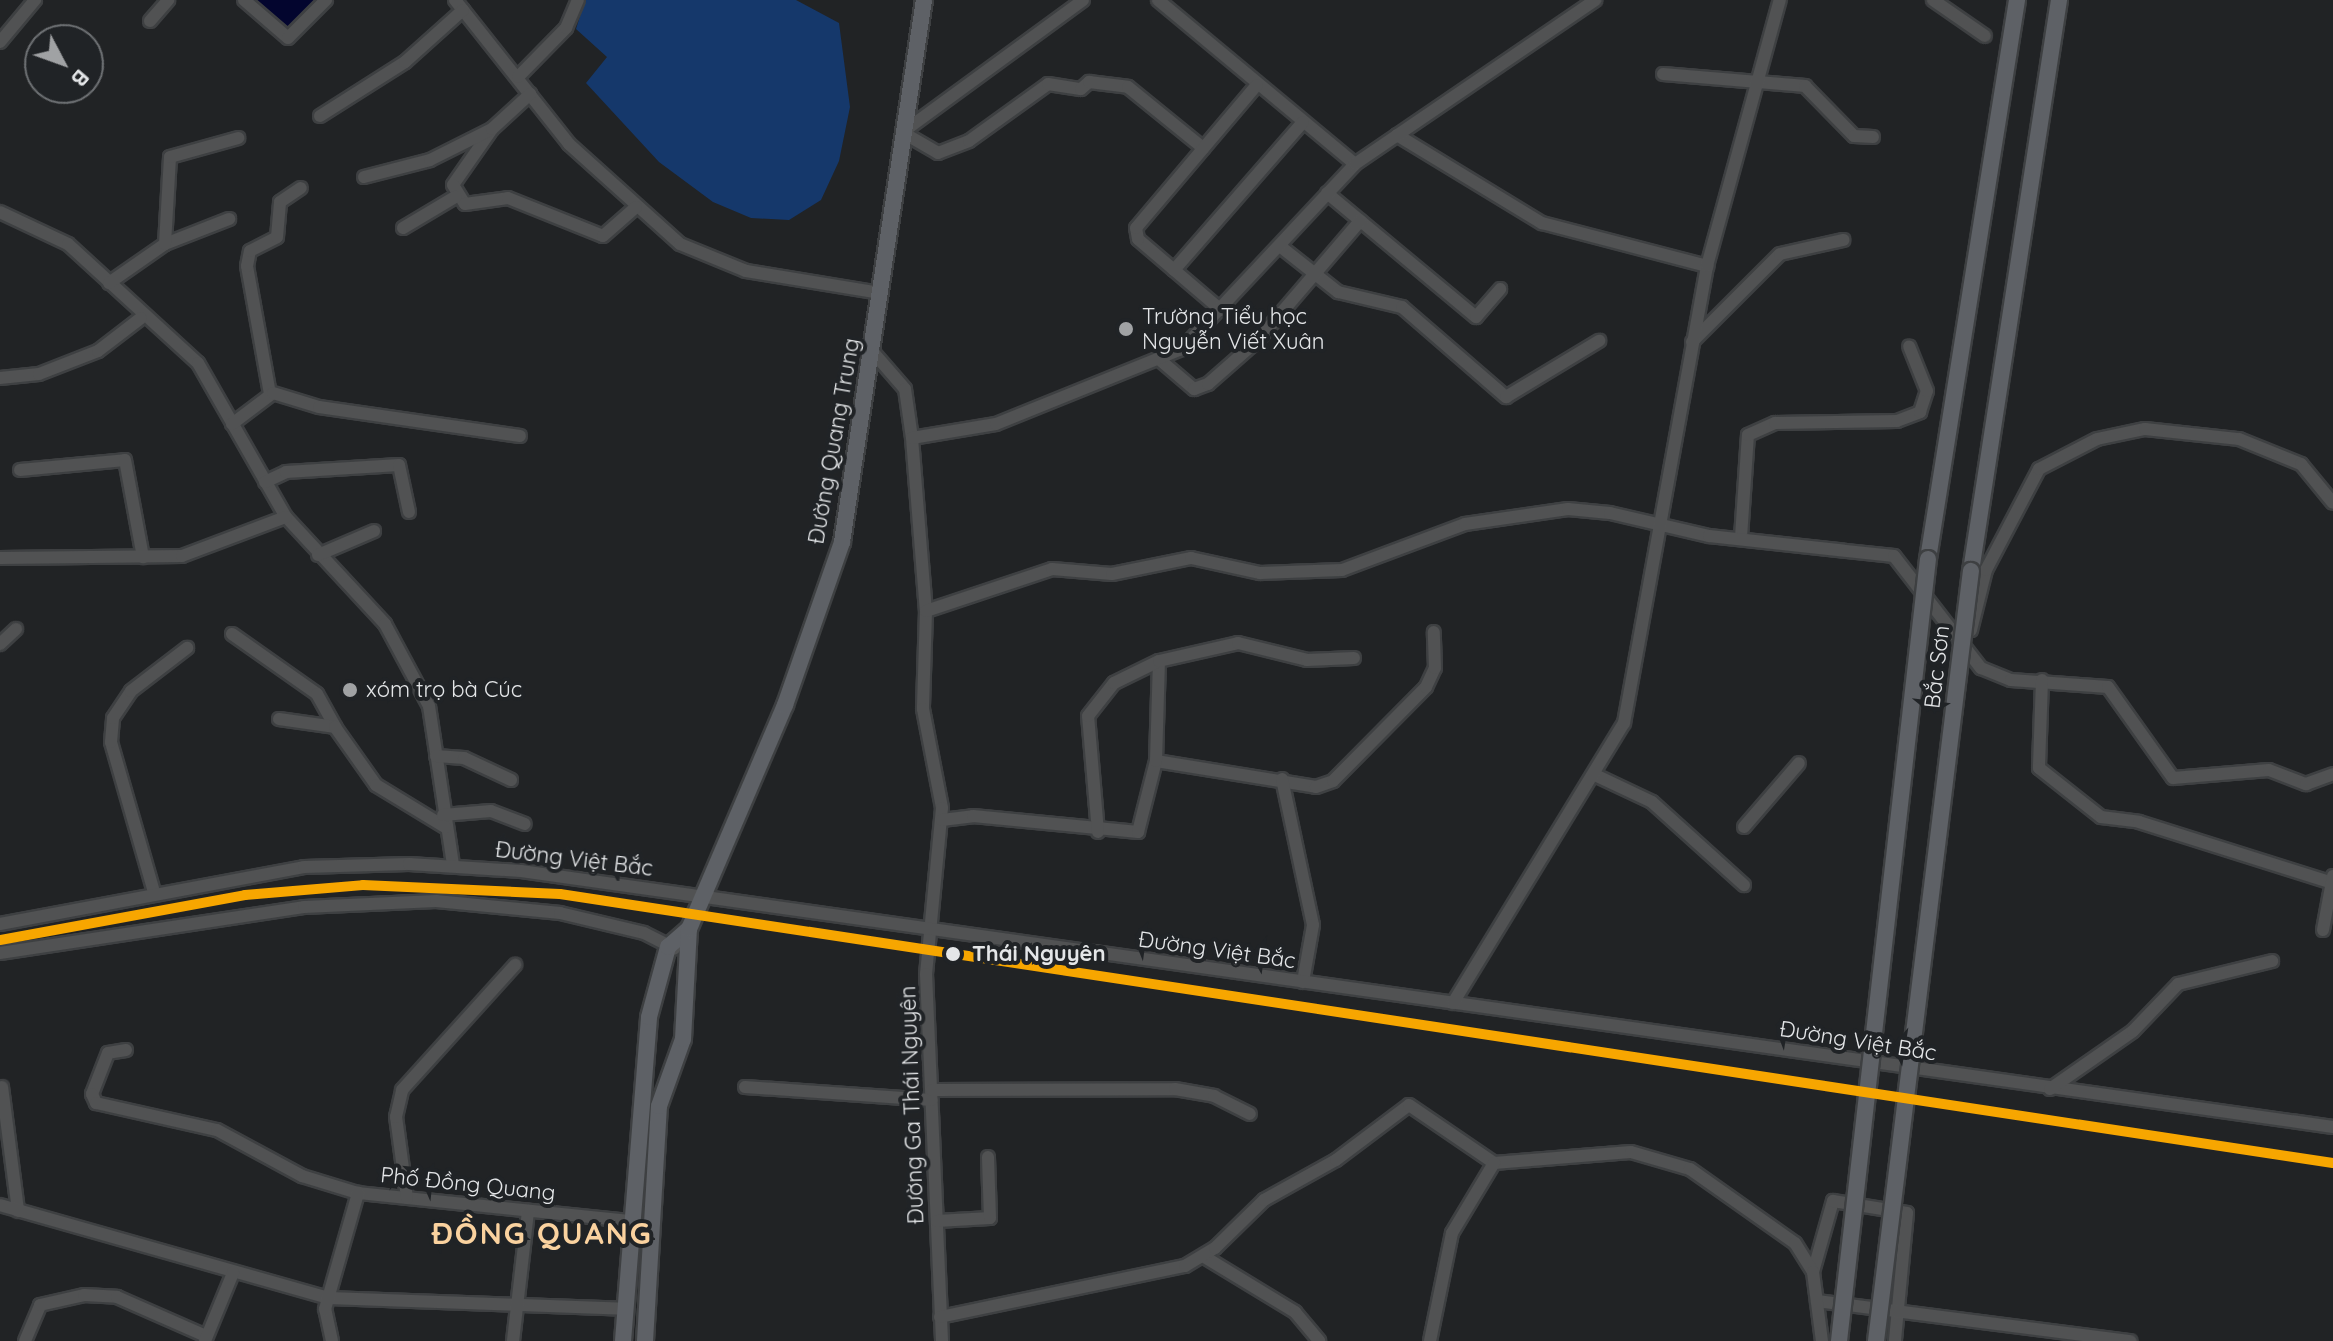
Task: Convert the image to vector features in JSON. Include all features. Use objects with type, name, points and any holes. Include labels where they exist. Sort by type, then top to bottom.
[{"type":"main road","name":"Đường Quang Trung","points":[[691,922],[835,566],[907,132],[924,0]]},
{"type":"main road","name":"Bắc Sơn","points":[[1839,1341],[1928,559],[2017,0]]},
{"type":"main road","name":"Bắc Sơn","points":[[1876,1341],[1971,571],[2059,0]]},
{"type":"main road","points":[[623,1341],[649,1017],[668,947],[691,922]]},
{"type":"main road","points":[[645,1341],[659,1106],[683,1039],[693,950],[691,922]]},
{"type":"street","points":[[0,42],[35,0]]},
{"type":"street","points":[[150,21],[168,0]]},
{"type":"street","points":[[244,0],[288,38],[326,0]]},
{"type":"street","points":[[518,77],[566,28],[578,0]]},
{"type":"street","points":[[1083,0],[907,132],[938,153],[969,141],[1048,84],[1081,89],[1089,82],[1128,87],[1203,148]]},
{"type":"street","points":[[1158,0],[1355,164]]},
{"type":"street","points":[[912,438],[984,428],[1160,360],[1221,310],[1355,164],[1595,0]]},
{"type":"street","points":[[1453,1003],[1595,775],[1630,702],[1707,266],[1762,85],[1780,0]]},
{"type":"street","points":[[1933,0],[1985,36]]},
{"type":"street","points":[[320,116],[405,62],[459,5],[530,94],[636,207],[680,244],[718,262],[881,293]]},
{"type":"street","points":[[1663,74],[1762,85],[1805,86],[1854,136],[1873,137]]},
{"type":"street","points":[[1221,310],[1174,270],[1136,228],[1257,85]]},
{"type":"street","points":[[455,197],[453,185],[492,129],[530,94]]},
{"type":"street","points":[[1174,270],[1303,122]]},
{"type":"street","points":[[364,177],[430,160],[492,129]]},
{"type":"street","points":[[1397,135],[1542,223],[1707,266]]},
{"type":"street","points":[[165,244],[170,157],[238,138]]},
{"type":"street","points":[[270,394],[247,266],[250,251],[277,237],[280,202],[301,188]]},
{"type":"street","points":[[1327,193],[1476,317],[1500,289]]},
{"type":"street","points":[[455,197],[472,206],[490,195],[508,198],[603,236],[636,207]]},
{"type":"street","points":[[403,228],[455,197]]},
{"type":"street","points":[[0,212],[68,244],[141,318],[198,363],[286,517],[385,624],[429,706],[453,865]]},
{"type":"street","points":[[109,283],[165,244],[229,219]]},
{"type":"street","points":[[1160,360],[1198,390],[1258,340],[1360,221]]},
{"type":"street","points":[[1692,342],[1780,254],[1843,240]]},
{"type":"street","points":[[1281,247],[1314,275],[1349,296],[1402,307],[1506,397],[1599,341]]},
{"type":"street","points":[[0,378],[39,374],[98,351],[141,318]]},
{"type":"street","points":[[1741,537],[1748,435],[1775,423],[1897,421],[1920,412],[1927,391],[1909,346]]},
{"type":"street","name":"Đường Ga Thái Nguyên","points":[[872,351],[905,389],[926,611],[923,709],[942,820],[928,927],[942,1341]]},
{"type":"street","points":[[232,424],[270,394],[520,436]]},
{"type":"street","points":[[1970,654],[1986,570],[2039,469],[2054,455],[2134,430],[2239,439],[2301,464],[2333,503]]},
{"type":"street","points":[[20,470],[125,460],[143,557]]},
{"type":"street","points":[[265,482],[286,472],[399,465],[409,512]]},
{"type":"street","points":[[926,611],[1052,569],[1112,574],[1191,558],[1260,573],[1342,570],[1456,527],[1568,509],[1741,537],[1894,556],[1970,654],[1998,678],[2081,680],[2114,691],[2173,778],[2269,770],[2306,784],[2333,774]]},
{"type":"street","points":[[0,558],[143,557],[200,552],[286,517]]},
{"type":"street","points":[[318,555],[374,531]]},
{"type":"street","points":[[0,644],[16,629]]},
{"type":"street","points":[[1156,761],[1282,779],[1316,787],[1341,775],[1426,687],[1435,668],[1434,632]]},
{"type":"street","points":[[232,634],[317,694],[335,727],[376,785],[444,821],[491,811],[525,824]]},
{"type":"street","points":[[1098,832],[1089,772],[1091,707],[1114,683],[1159,661],[1238,643],[1307,660],[1354,658]]},
{"type":"street","points":[[154,892],[111,742],[113,718],[131,691],[187,648]]},
{"type":"street","points":[[942,820],[992,818],[1132,835],[1144,827],[1156,761],[1159,661]]},
{"type":"street","points":[[2042,680],[2039,768],[2101,817],[2139,822],[2333,881],[2323,930]]},
{"type":"street","points":[[279,719],[335,727]]},
{"type":"street","points":[[436,756],[464,758],[511,780]]},
{"type":"street","points":[[1744,827],[1799,763]]},
{"type":"street","points":[[1595,775],[1652,802],[1744,885]]},
{"type":"street","points":[[1282,779],[1313,925],[1303,982]]},
{"type":"street","name":"Đường Việt Bắc","points":[[0,924],[154,892],[304,867],[453,865],[703,895],[2333,1127]]},
{"type":"street","points":[[0,953],[334,903],[436,901],[560,913],[644,933],[668,947],[693,950]]},
{"type":"street","points":[[2050,1089],[2133,1031],[2178,984],[2272,961]]},
{"type":"street","points":[[407,1198],[396,1117],[402,1090],[515,965]]},
{"type":"street","points":[[126,1050],[108,1053],[92,1094],[96,1103],[217,1130],[302,1176],[358,1193]]},
{"type":"street","points":[[2,1087],[18,1211]]},
{"type":"street","points":[[745,1087],[932,1095],[1175,1089],[1214,1096],[1250,1114]]},
{"type":"street","points":[[940,1317],[1158,1275],[1203,1256],[1264,1200],[1336,1160],[1409,1105],[1494,1163],[1631,1152],[1679,1164],[1784,1232],[1813,1272]]},
{"type":"street","points":[[937,1221],[990,1218],[988,1157]]},
{"type":"street","points":[[1430,1341],[1452,1233],[1494,1163]]},
{"type":"street","name":"Phố Đồng Quang","points":[[332,1341],[328,1298],[358,1193],[631,1221]]},
{"type":"street","points":[[1822,1341],[1813,1272],[1833,1201],[1907,1213],[1895,1341]]},
{"type":"street","points":[[0,1205],[328,1298],[625,1309]]},
{"type":"street","points":[[513,1341],[528,1211]]},
{"type":"street","points":[[1203,1256],[1295,1312],[1319,1341]]},
{"type":"street","points":[[25,1341],[40,1305],[84,1295],[117,1297],[206,1339],[233,1273]]},
{"type":"street","points":[[1817,1301],[2130,1341]]},
{"type":"shaded area","points":[[255,0],[318,0],[291,30]]},
{"type":"shaded area","points":[[585,0],[796,0],[839,23],[850,107],[839,161],[821,200],[789,220],[751,218],[713,202],[659,162],[586,83],[607,57],[576,29]]},
{"type":"transit line","points":[[0,940],[245,895],[363,885],[560,894],[2333,1163]]},
{"type":"place","name":"Trường Tiểu học Nguyễn Viết Xuân","points":[[1126,329]]},
{"type":"place","name":"xóm trọ bà Cúc","points":[[350,690]]},
{"type":"place","name":"Thái Nguyên","points":[[953,954]]},
{"type":"district","name":"ĐỒNG QUANG","points":[[542,1233]]}]
